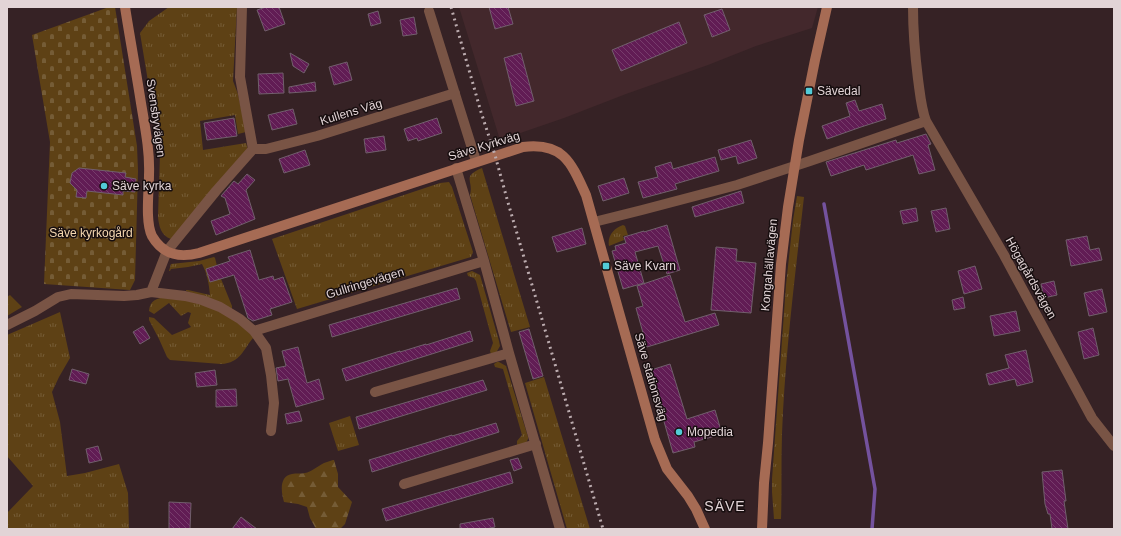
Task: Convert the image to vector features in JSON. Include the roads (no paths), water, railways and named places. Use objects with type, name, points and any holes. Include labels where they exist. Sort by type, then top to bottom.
[{"type":"street","name":"Svensbyvägen","points":[[125,7],[148,149],[148,207],[150,231],[158,245],[167,251]]},
{"type":"street","points":[[151,292],[167,251],[216,191],[253,149],[240,77],[242,7]]},
{"type":"street","name":"Kongahällavägen","points":[[762,529],[764,483],[769,436],[781,264],[788,207],[794,166],[827,7]]},
{"type":"street","name":"Högagårdsvägen","points":[[913,7],[914,47],[920,100],[926,122],[1004,255],[1092,418],[1114,446]]},
{"type":"street","points":[[429,11],[476,161]]},
{"type":"street","name":"Kullens Väg","points":[[253,149],[266,149],[317,136],[455,93]]},
{"type":"street","points":[[594,222],[736,185],[810,162],[926,122]]},
{"type":"street","name":"Säve Kyrkväg","points":[[167,251],[181,256],[199,253],[334,210],[476,161],[522,147],[537,146],[552,148],[564,157],[573,169],[586,195],[594,222]]},
{"type":"street","points":[[456,168],[560,529]]},
{"type":"street","name":"Säve stationsväg","points":[[594,222],[655,440],[667,469],[688,496],[706,529]]},
{"type":"street","name":"Gullringevägen","points":[[254,331],[484,261]]},
{"type":"street","points":[[7,325],[35,311],[58,297],[71,294],[124,296],[151,292],[185,296],[202,300],[220,307],[240,319],[254,331],[266,348],[272,375],[274,403],[271,431]]},
{"type":"street","points":[[375,392],[509,352]]},
{"type":"street","points":[[404,484],[536,444]]},
{"type":"waterway","points":[[824,204],[875,489],[872,529]]},
{"type":"railway","points":[[451,7],[603,529]]},
{"type":"place","name":"Sävedal","points":[[809,91]]},
{"type":"place","name":"Säve kyrka","points":[[104,186]]},
{"type":"place","name":"Säve Kvarn","points":[[606,266]]},
{"type":"place","name":"Mopedia","points":[[679,432]]},
{"type":"district","name":"SÄVE","points":[[725,506]]},
{"type":"park label","name":"Säve kyrkogård","points":[[91,233]]}]
